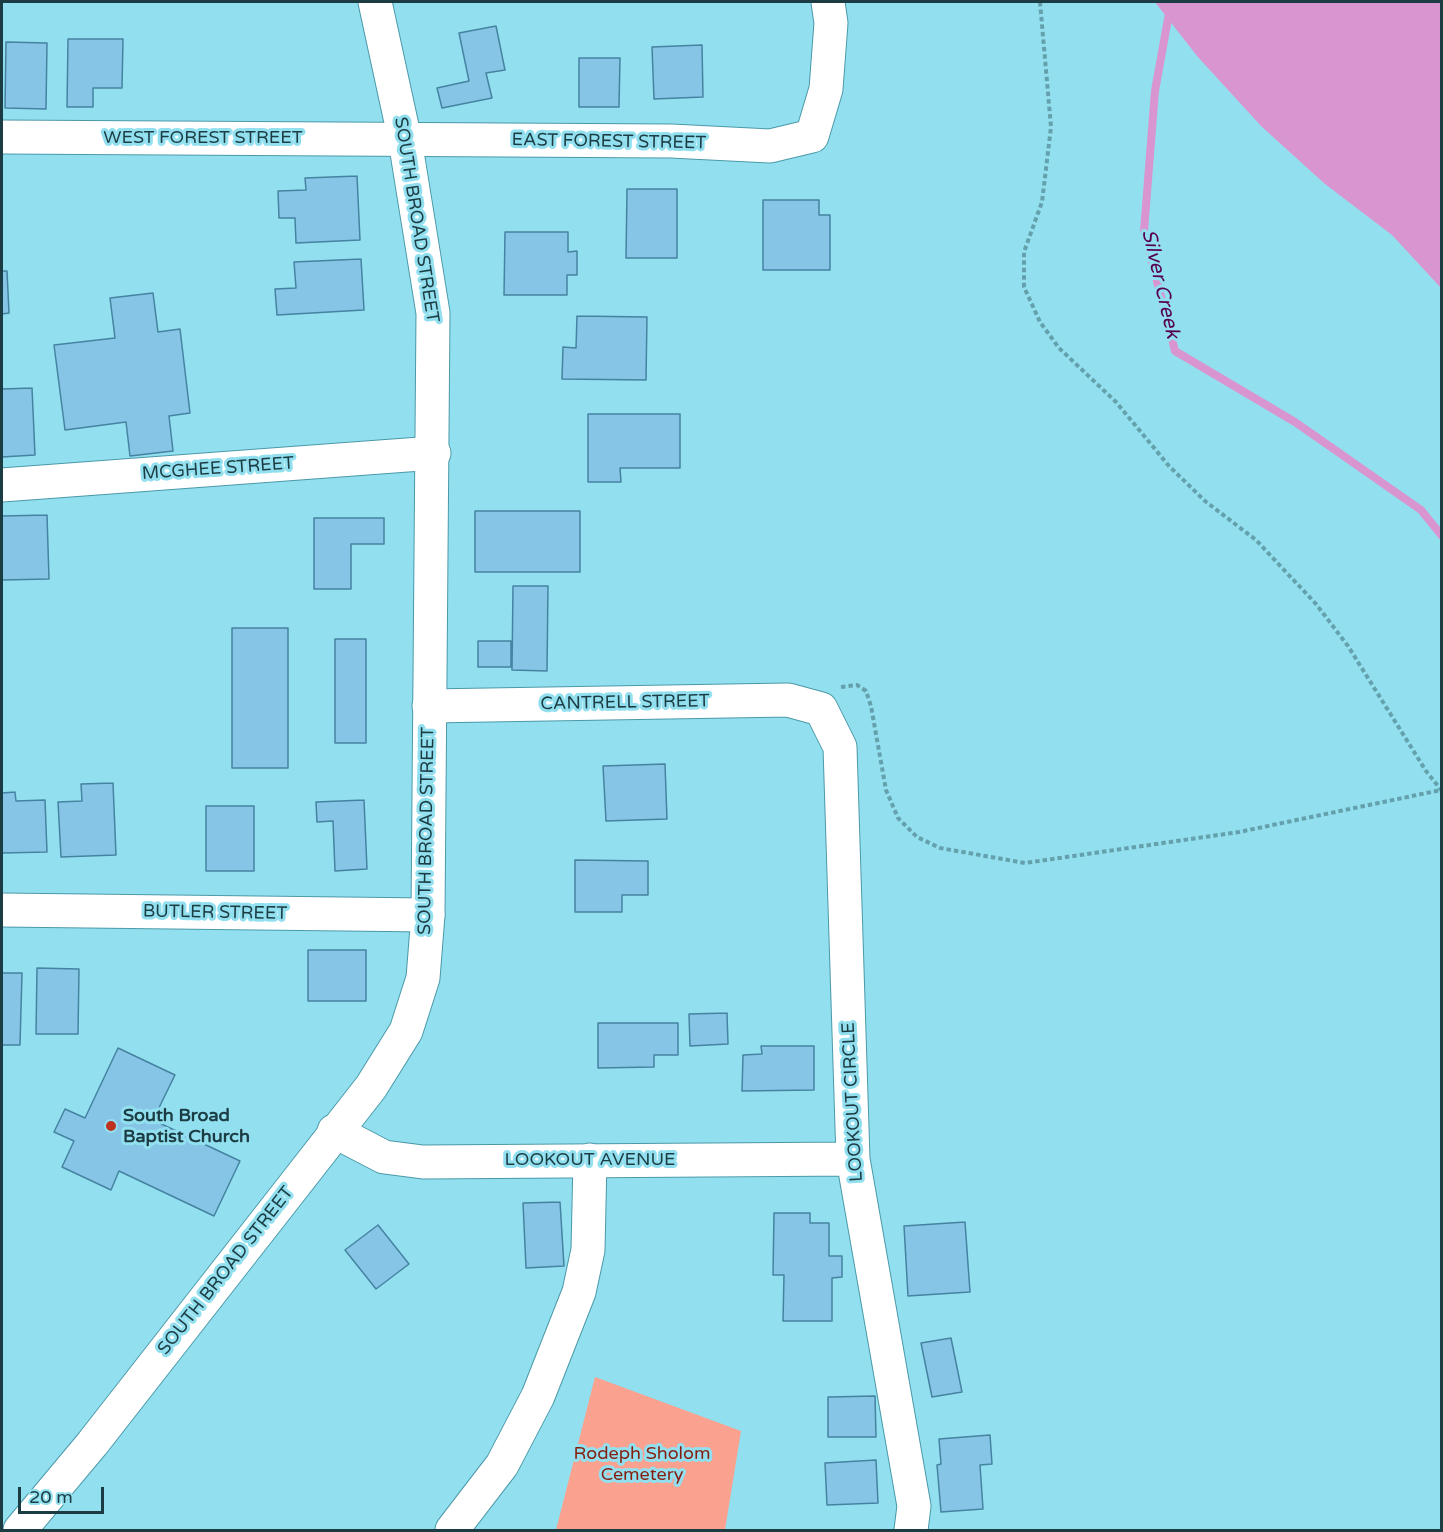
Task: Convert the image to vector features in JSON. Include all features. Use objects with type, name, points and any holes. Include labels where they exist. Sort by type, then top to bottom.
[{"type":"street","name":"SOUTH BROAD STREET","points":[[20,1530],[92,1444],[334,1131],[371,1088],[406,1031],[423,978],[428,915],[434,453],[433,313],[405,140],[375,2]]},
{"type":"street","name":"EAST FOREST STREET","points":[[405,140],[671,141],[770,146],[812,136],[826,89],[831,24],[828,2]]},
{"type":"street","name":"WEST FOREST STREET","points":[[2,137],[405,140]]},
{"type":"street","name":"MCGHEE STREET","points":[[2,485],[434,453]]},
{"type":"street","name":"CANTRELL STREET","points":[[429,706],[788,700],[821,709]]},
{"type":"street","name":"LOOKOUT CIRCLE","points":[[821,709],[840,747],[853,1159],[915,1522]]},
{"type":"street","name":"BUTLER STREET","points":[[2,910],[428,915]]},
{"type":"street","name":"LOOKOUT AVENUE","points":[[334,1131],[384,1157],[423,1162],[853,1159]]},
{"type":"street","points":[[452,1530],[502,1466],[538,1396],[579,1292],[588,1250],[590,1160]]},
{"type":"path","points":[[821,709],[831,693],[843,685],[857,685],[866,691],[872,706],[886,790],[898,818],[917,837],[940,848],[1025,862],[1239,832],[1441,791],[1426,771],[1348,646],[1316,603],[1256,540],[1205,501],[1169,465],[1116,402],[1059,348],[1040,322],[1024,287],[1024,252],[1042,202],[1051,127],[1040,2]]},
{"type":"green space","name":"Rodeph Sholom Cemetery","points":[[595,1377],[741,1431],[725,1530],[556,1530]]},
{"type":"shaded area","points":[[1155,2],[1441,2],[1441,288],[1392,235],[1325,184],[1261,126],[1197,56]]},
{"type":"building","points":[[496,26],[505,70],[486,73],[492,98],[442,108],[437,88],[469,81],[459,33]]},
{"type":"building","points":[[68,39],[123,39],[122,88],[93,88],[93,107],[67,107]]},
{"type":"building","points":[[6,42],[47,43],[46,109],[5,108]]},
{"type":"building","points":[[702,45],[703,97],[654,99],[652,47]]},
{"type":"building","points":[[579,58],[620,58],[619,107],[579,107]]},
{"type":"building","points":[[357,176],[360,240],[296,243],[295,218],[279,218],[278,191],[306,190],[305,178]]},
{"type":"building","points":[[627,189],[677,189],[677,258],[626,258]]},
{"type":"building","points":[[763,200],[819,200],[819,215],[830,215],[830,270],[763,270]]},
{"type":"building","points":[[505,232],[568,232],[568,252],[577,251],[577,275],[567,275],[567,295],[504,295]]},
{"type":"building","points":[[361,259],[364,310],[277,315],[275,289],[296,288],[294,262]]},
{"type":"building","points":[[2,271],[7,271],[9,313],[2,314]]},
{"type":"building","points":[[153,293],[158,332],[180,329],[190,413],[169,416],[173,451],[130,456],[126,422],[65,430],[54,345],[115,338],[110,298]]},
{"type":"building","points":[[577,316],[647,317],[646,380],[562,379],[563,347],[576,348]]},
{"type":"building","points":[[32,388],[35,455],[2,457],[2,389]]},
{"type":"building","points":[[588,414],[680,414],[680,468],[620,468],[621,482],[588,482]]},
{"type":"building","points":[[475,511],[580,511],[580,572],[475,572]]},
{"type":"building","points":[[47,515],[49,579],[2,580],[2,516]]},
{"type":"building","points":[[314,518],[384,518],[384,544],[351,544],[351,589],[314,589]]},
{"type":"building","points":[[513,586],[548,586],[547,671],[512,670]]},
{"type":"building","points":[[232,628],[288,628],[288,768],[232,768]]},
{"type":"building","points":[[335,639],[366,639],[366,743],[335,743]]},
{"type":"building","points":[[478,641],[511,641],[511,667],[478,667]]},
{"type":"building","points":[[665,764],[667,819],[606,821],[603,766]]},
{"type":"building","points":[[113,783],[116,855],[61,857],[58,802],[82,801],[81,784]]},
{"type":"building","points":[[15,792],[16,801],[45,800],[47,852],[2,853],[2,793]]},
{"type":"building","points":[[364,800],[367,869],[335,871],[333,821],[317,822],[316,802]]},
{"type":"building","points":[[206,806],[254,806],[254,871],[206,871]]},
{"type":"building","points":[[575,860],[648,861],[648,895],[622,895],[622,912],[575,912]]},
{"type":"building","points":[[308,950],[366,950],[366,1001],[308,1001]]},
{"type":"building","points":[[37,968],[79,969],[78,1034],[36,1034]]},
{"type":"building","points":[[2,973],[22,973],[20,1045],[2,1045]]},
{"type":"building","points":[[727,1013],[728,1044],[690,1046],[689,1014]]},
{"type":"building","points":[[598,1023],[678,1023],[678,1055],[654,1055],[654,1067],[598,1068]]},
{"type":"building","points":[[761,1046],[814,1046],[814,1090],[742,1091],[743,1055],[762,1054]]},
{"type":"building","name":"South Broad Baptist Church","points":[[118,1048],[175,1075],[153,1120],[240,1161],[214,1216],[119,1171],[111,1190],[62,1167],[74,1141],[54,1132],[65,1109],[85,1118]]},
{"type":"building","points":[[560,1202],[564,1266],[526,1268],[523,1203]]},
{"type":"building","points":[[774,1213],[810,1213],[810,1223],[829,1223],[829,1256],[842,1256],[842,1277],[832,1278],[832,1321],[783,1321],[784,1275],[773,1275]]},
{"type":"building","points":[[965,1222],[970,1292],[908,1296],[904,1226]]},
{"type":"building","points":[[378,1225],[409,1264],[376,1289],[345,1250]]},
{"type":"building","points":[[951,1338],[962,1392],[932,1397],[921,1343]]},
{"type":"building","points":[[875,1396],[876,1437],[828,1437],[828,1397]]},
{"type":"building","points":[[990,1435],[992,1464],[980,1465],[983,1509],[941,1512],[937,1465],[941,1464],[939,1439]]},
{"type":"building","points":[[876,1460],[878,1503],[827,1505],[825,1463]]},
{"type":"waterway","name":"Silver Creek","points":[[1171,2],[1155,91],[1144,231],[1175,351],[1295,422],[1421,510],[1442,536]]},
{"type":"place","name":"South Broad Baptist Church","points":[[111,1126]]}]
